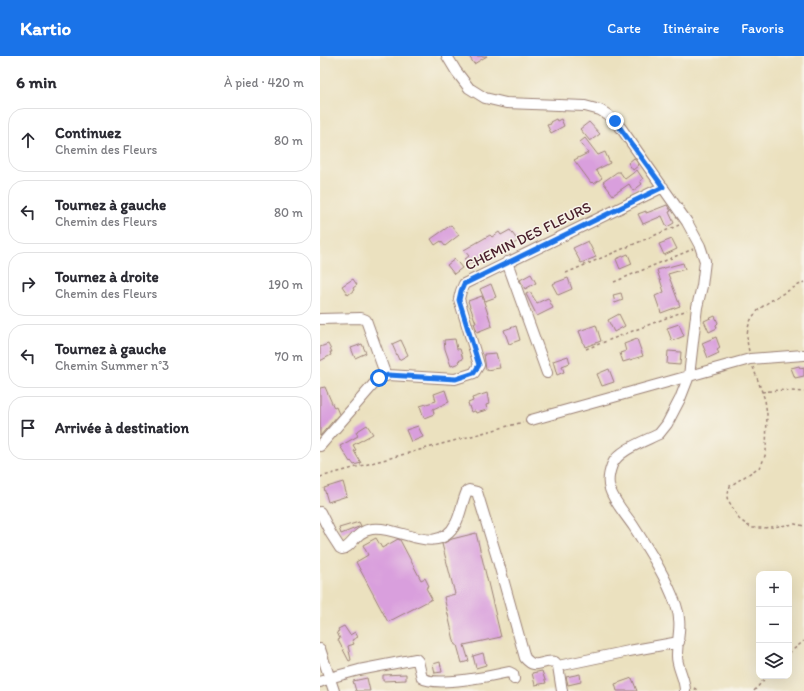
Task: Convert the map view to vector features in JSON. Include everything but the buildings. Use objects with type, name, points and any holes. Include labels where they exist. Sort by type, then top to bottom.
[{"type":"street","points":[[447,56],[456,72],[469,88],[485,98],[506,103],[593,107],[612,118],[621,128],[663,187],[687,222],[700,246],[705,261],[702,286],[696,307],[689,376],[680,399],[663,430],[659,434],[621,453],[615,459],[609,473],[608,482],[613,497],[648,548],[664,575],[679,614],[680,629],[677,657],[685,684],[684,691]]},
{"type":"street","name":"CHEMIN DES FLEURS","points":[[386,376],[456,379],[474,373],[479,365],[459,300],[464,284],[663,187]]},
{"type":"street","points":[[507,262],[547,373]]},
{"type":"street","points":[[320,318],[361,318],[366,320],[386,376],[379,378],[320,446]]},
{"type":"street","points":[[531,420],[750,360],[804,355]]},
{"type":"street","points":[[320,512],[331,534],[342,549],[347,548],[360,533],[371,529],[384,529],[417,538],[437,540],[445,537],[456,523],[467,491],[473,490],[477,492],[526,658],[532,664],[552,661],[555,662],[558,666],[562,691]]},
{"type":"street","points":[[558,666],[679,642]]},
{"type":"street","points":[[320,649],[324,680],[334,691]]},
{"type":"street","points":[[324,680],[360,670],[416,659],[418,661],[422,678],[432,682],[481,678],[509,672],[513,674],[514,679]]},
{"type":"path","points":[[566,273],[687,222]]},
{"type":"path","points":[[614,282],[700,246]]},
{"type":"path","points":[[804,282],[765,305],[753,316],[748,329],[747,343],[750,360],[765,400],[767,414],[766,453],[761,466],[730,486],[727,498],[739,519],[751,528],[795,524],[804,526]]},
{"type":"path","points":[[586,349],[696,307]]},
{"type":"path","points":[[762,392],[778,390],[804,392]]},
{"type":"path","points":[[320,477],[531,420]]},
{"type":"path","points":[[792,651],[804,641]]},
{"type":"path","points":[[754,691],[764,679]]},
{"type":"route","points":[[379,378],[388,375],[456,379],[474,373],[479,365],[459,300],[464,284],[663,187],[615,121]]}]
